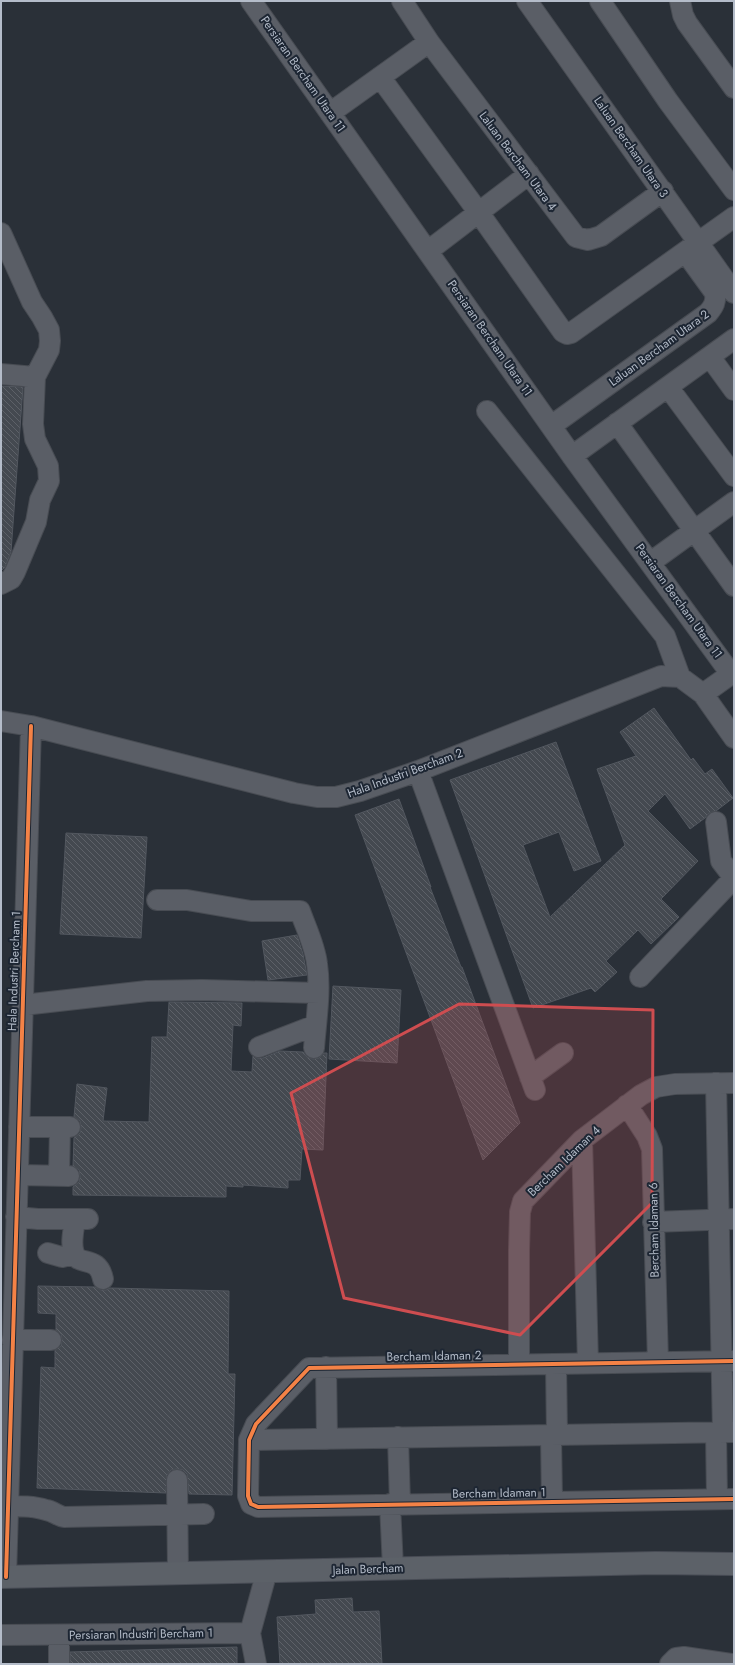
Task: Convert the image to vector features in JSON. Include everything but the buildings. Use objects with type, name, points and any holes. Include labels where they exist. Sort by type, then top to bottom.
[{"type":"main road","name":"Jalan Bercham","points":[[3,1577],[656,1562],[734,1564]]},
{"type":"street","name":"Persiaran Bercham Utara 11","points":[[251,1],[572,456],[733,673]]},
{"type":"street","name":"Laluan Bercham Utara 4","points":[[402,1],[429,42],[576,237],[588,240],[601,236],[663,191]]},
{"type":"street","name":"Laluan Bercham Utara 3","points":[[527,1],[663,191],[692,248],[734,293]]},
{"type":"street","points":[[600,1],[668,101],[734,190]]},
{"type":"street","points":[[680,1],[683,15],[687,23],[728,67],[734,88]]},
{"type":"street","points":[[330,113],[429,42]]},
{"type":"street","points":[[380,77],[563,332],[567,334],[571,333],[734,217]]},
{"type":"street","points":[[428,251],[529,174]]},
{"type":"street","points":[[1,233],[32,302],[49,330],[50,341],[49,350],[35,377],[34,432],[38,448],[48,466],[49,481],[40,500],[36,522],[15,572],[11,579],[1,584]]},
{"type":"street","name":"Laluan Bercham Utara 2","points":[[551,426],[708,313],[714,307],[716,300],[714,293],[692,248]]},
{"type":"street","points":[[572,456],[734,340]]},
{"type":"street","points":[[710,356],[734,390]]},
{"type":"street","points":[[1,374],[35,377]]},
{"type":"street","points":[[668,387],[734,476]]},
{"type":"street","points":[[487,410],[665,636],[680,677],[703,694],[734,738]]},
{"type":"street","points":[[617,423],[734,586]]},
{"type":"street","points":[[651,562],[734,502]]},
{"type":"street","points":[[703,694],[733,673]]},
{"type":"street","name":"Hala Industri Bercham 2","points":[[1,721],[31,726],[294,793],[317,797],[336,797],[360,791],[418,771],[661,676],[680,677]]},
{"type":"street","name":"Hala Industri Bercham 1","points":[[3,1577],[18,1175],[31,726]]},
{"type":"street","points":[[418,771],[532,1084],[563,1053]]},
{"type":"street","points":[[640,977],[734,878],[721,860],[716,822]]},
{"type":"street","points":[[157,900],[187,900],[251,911],[300,911],[312,943],[317,962],[318,993],[314,1048]]},
{"type":"street","points":[[23,1005],[148,991],[202,990],[318,993]]},
{"type":"street","points":[[259,1047],[316,1025]]},
{"type":"street","points":[[725,1083],[728,1361],[724,1432],[726,1499]]},
{"type":"street","name":"Bercham Idaman 4","points":[[519,1364],[520,1208],[526,1198],[582,1140],[627,1105],[656,1087],[675,1084],[725,1083]]},
{"type":"street","name":"Bercham Idaman 6","points":[[627,1105],[647,1136],[652,1149],[658,1362]]},
{"type":"street","points":[[18,1175],[64,1176],[65,1127],[19,1127]]},
{"type":"street","points":[[582,1140],[588,1363]]},
{"type":"street","points":[[16,1217],[38,1219],[82,1219],[73,1249],[74,1254],[81,1260],[95,1264],[102,1273],[103,1279]]},
{"type":"street","points":[[653,1222],[726,1219]]},
{"type":"street","points":[[48,1253],[62,1257],[74,1254]]},
{"type":"street","points":[[12,1340],[52,1340]]},
{"type":"street","name":"Bercham Idaman 2","points":[[264,1506],[254,1506],[249,1500],[249,1440],[256,1424],[309,1368],[728,1361]]},
{"type":"street","points":[[552,1502],[556,1364]]},
{"type":"street","points":[[326,1367],[327,1439]]},
{"type":"street","points":[[249,1440],[724,1432]]},
{"type":"street","points":[[393,1568],[398,1437]]},
{"type":"street","points":[[177,1480],[178,1573]]},
{"type":"street","name":"Bercham Idaman 1","points":[[264,1506],[726,1499]]},
{"type":"street","points":[[5,1512],[29,1507],[48,1510],[56,1515],[64,1517],[204,1514]]},
{"type":"street","points":[[256,1664],[250,1633],[267,1571]]},
{"type":"street","name":"Persiaran Industri Bercham 1","points":[[1,1635],[250,1633]]},
{"type":"street","points":[[59,1635],[59,1664]]},
{"type":"street","points":[[673,1661],[691,1657],[731,1664]]},
{"type":"highlighted area","points":[[459,1004],[653,1010],[652,1203],[520,1335],[344,1298],[291,1093]]},
{"type":"cycle path","points":[[6,1577],[31,726]]},
{"type":"cycle path","points":[[734,1361],[309,1368],[256,1424],[249,1440],[248,1496],[251,1504],[258,1507],[734,1499]]}]
